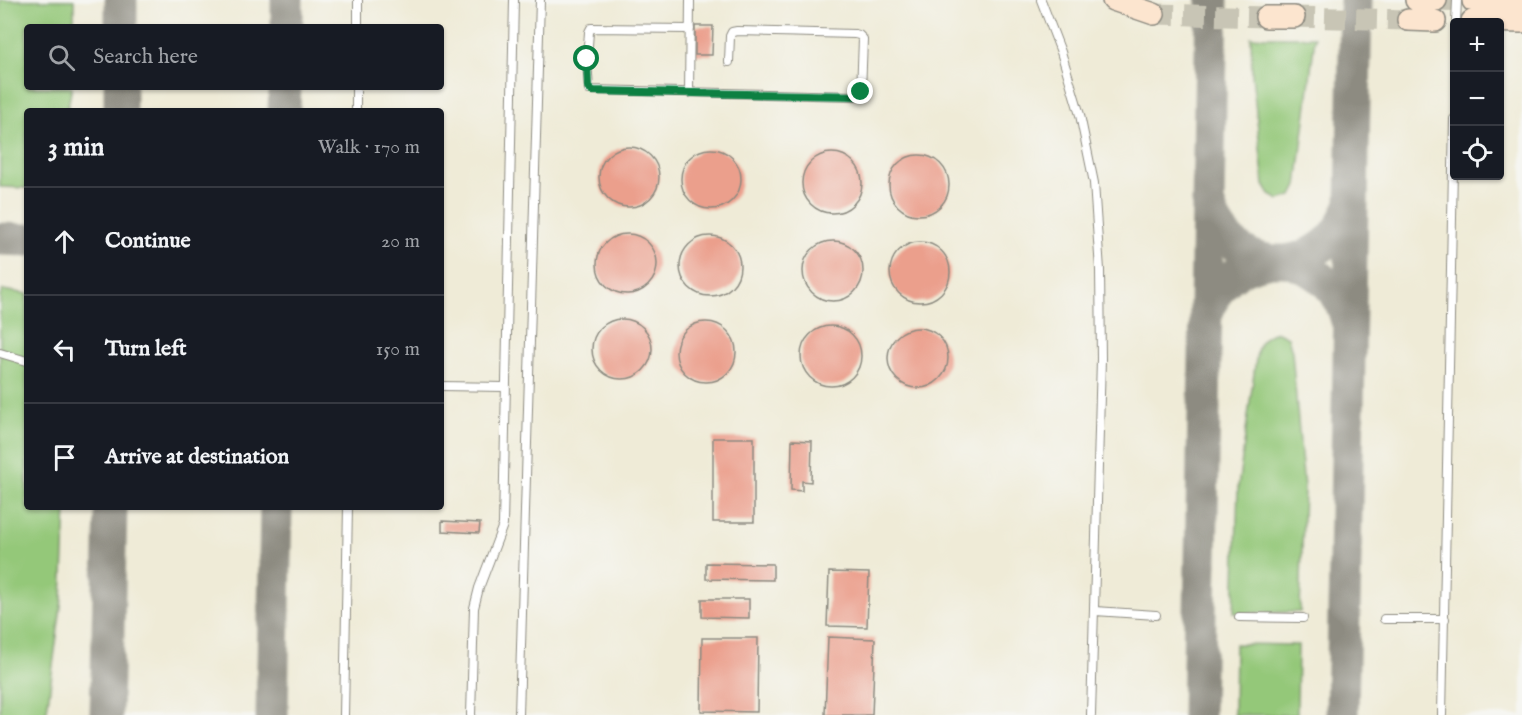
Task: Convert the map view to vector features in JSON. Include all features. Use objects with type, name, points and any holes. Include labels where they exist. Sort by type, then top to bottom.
[{"type":"main road","points":[[1113,0],[1154,14]]},
{"type":"main road","points":[[1416,0],[1435,10]]},
{"type":"main road","points":[[1465,11],[1522,3]]},
{"type":"main road","points":[[1408,20],[1435,10]]},
{"type":"main road","points":[[1465,11],[1522,22]]},
{"type":"main road","points":[[1266,17],[1294,17]]},
{"type":"lane","points":[[358,0],[358,24]]},
{"type":"lane","points":[[471,715],[474,608],[478,588],[503,525],[504,387],[514,0]]},
{"type":"lane","points":[[519,715],[540,0]]},
{"type":"lane","points":[[689,93],[690,0]]},
{"type":"lane","points":[[1041,0],[1047,11],[1080,115],[1094,183],[1100,270],[1101,359],[1091,715]]},
{"type":"lane","points":[[690,28],[591,28],[587,59],[588,87],[592,91],[859,96],[863,39],[855,34],[737,31],[732,32],[730,36],[729,62]]},
{"type":"lane","points":[[356,90],[356,108]]},
{"type":"lane","points":[[1442,715],[1455,126]]},
{"type":"lane","points":[[0,353],[24,360]]},
{"type":"lane","points":[[444,386],[504,387]]},
{"type":"lane","points":[[344,715],[348,510]]},
{"type":"lane","points":[[1095,611],[1156,615]]},
{"type":"lane","points":[[1239,617],[1303,618]]},
{"type":"lane","points":[[1384,619],[1445,619]]},
{"type":"green space","points":[[0,0],[74,0],[74,24],[24,24],[24,90],[71,90],[68,108],[24,108],[24,188],[0,187]]},
{"type":"green space","points":[[1251,37],[1315,37],[1297,186],[1292,196],[1279,200],[1270,195],[1264,185],[1252,75]]},
{"type":"green space","points":[[3,290],[24,294],[24,510],[66,510],[62,599],[45,715],[0,715],[0,297]]},
{"type":"green space","points":[[1278,332],[1288,337],[1292,352],[1304,488],[1300,612],[1234,613],[1238,487],[1257,352],[1264,338]]},
{"type":"green space","points":[[1235,644],[1298,645],[1297,715],[1234,715]]},
{"type":"building","points":[[695,26],[713,26],[712,55],[695,55]]},
{"type":"building","points":[[629,147],[650,156],[659,177],[650,198],[629,207],[608,198],[599,177],[608,156]]},
{"type":"building","points":[[711,149],[732,158],[741,179],[732,200],[711,209],[690,200],[681,179],[690,158]]},
{"type":"building","points":[[832,153],[853,162],[862,183],[853,204],[832,213],[811,204],[802,183],[811,162]]},
{"type":"building","points":[[919,155],[940,164],[949,185],[940,206],[919,215],[898,206],[889,185],[898,164]]},
{"type":"building","points":[[627,234],[648,243],[657,264],[648,285],[627,294],[606,285],[597,264],[606,243]]},
{"type":"building","points":[[710,236],[731,245],[740,266],[731,287],[710,296],[689,287],[680,266],[689,245]]},
{"type":"building","points":[[833,241],[854,250],[863,271],[854,292],[833,301],[812,292],[803,271],[812,250]]},
{"type":"building","points":[[920,242],[941,251],[950,272],[941,293],[920,302],[899,293],[890,272],[899,251]]},
{"type":"building","points":[[622,319],[643,328],[652,349],[643,370],[622,379],[601,370],[592,349],[601,328]]},
{"type":"building","points":[[706,322],[727,331],[736,352],[727,373],[706,382],[685,373],[676,352],[685,331]]},
{"type":"building","points":[[831,326],[852,335],[861,356],[852,377],[831,386],[810,377],[801,356],[810,335]]},
{"type":"building","points":[[918,328],[939,337],[948,358],[939,379],[918,388],[897,379],[888,358],[897,337]]},
{"type":"building","points":[[713,438],[754,438],[754,522],[713,522]]},
{"type":"building","points":[[792,440],[812,441],[811,482],[802,481],[802,491],[791,490]]},
{"type":"building","points":[[442,521],[480,523],[479,533],[442,531]]},
{"type":"building","points":[[706,563],[773,564],[773,580],[706,579]]},
{"type":"building","points":[[829,572],[869,573],[867,627],[827,626]]},
{"type":"building","points":[[702,599],[749,599],[749,618],[702,617]]},
{"type":"building","points":[[828,637],[875,639],[872,715],[825,715]]},
{"type":"building","points":[[702,638],[758,638],[757,712],[701,711]]},
{"type":"taxiway","points":[[121,0],[121,24]]},
{"type":"taxiway","points":[[287,0],[287,24]]},
{"type":"taxiway","points":[[1198,715],[1212,0]]},
{"type":"taxiway","points":[[1342,715],[1356,0]]},
{"type":"taxiway","points":[[120,90],[120,108]]},
{"type":"taxiway","points":[[284,108],[285,90]]},
{"type":"taxiway","points":[[1208,202],[1216,222],[1228,238],[1242,250],[1259,258],[1277,261],[1295,259],[1313,252],[1331,239],[1338,231],[1352,203]]},
{"type":"taxiway","points":[[0,239],[24,240]]},
{"type":"taxiway","points":[[1206,316],[1216,294],[1230,278],[1248,267],[1271,261]]},
{"type":"taxiway","points":[[1289,262],[1310,271],[1327,283],[1339,300],[1347,321]]},
{"type":"taxiway","points":[[106,715],[111,510]]},
{"type":"taxiway","points":[[272,715],[276,510]]},
{"type":"tunnel","points":[[1436,0],[1473,1]]},
{"type":"tunnel","points":[[1154,14],[1266,17]]},
{"type":"tunnel","points":[[1294,17],[1408,20]]},
{"type":"route","points":[[587,59],[588,87],[592,91],[855,96],[859,96],[861,92]]}]
